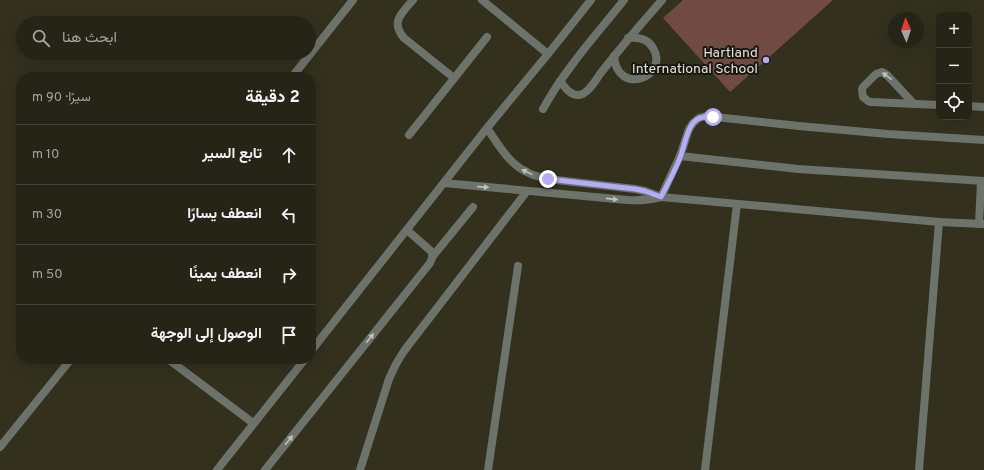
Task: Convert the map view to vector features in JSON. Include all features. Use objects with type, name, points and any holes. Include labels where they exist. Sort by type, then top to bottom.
[{"type":"street","points":[[316,46],[352,0]]},
{"type":"street","points":[[413,0],[399,18],[399,32],[404,38],[454,78]]},
{"type":"street","points":[[482,0],[548,54]]},
{"type":"street","points":[[316,345],[590,0]]},
{"type":"street","points":[[543,109],[560,81],[624,0]]},
{"type":"street","points":[[560,81],[571,94],[580,95],[585,93],[628,38],[662,0]]},
{"type":"street","points":[[409,135],[487,37]]},
{"type":"street","points":[[614,56],[617,68],[626,77],[632,79],[644,78],[653,69],[656,64],[656,57],[652,46],[647,41],[642,39],[635,37],[628,38]]},
{"type":"street","points":[[296,72],[305,60]]},
{"type":"street","points":[[914,104],[887,75],[882,72],[876,74],[863,87],[862,90],[863,97],[868,101],[914,104],[936,105]]},
{"type":"street","points":[[972,106],[984,107]]},
{"type":"street","points":[[661,197],[693,123],[699,118],[706,116],[798,126],[984,140]]},
{"type":"street","points":[[487,128],[508,158],[516,166],[525,172],[548,179],[635,189],[661,197],[939,222],[981,224],[983,181],[798,169],[680,156]]},
{"type":"street","points":[[444,183],[639,201],[661,197]]},
{"type":"street","points":[[360,470],[389,379],[396,364],[404,351],[527,191]]},
{"type":"street","points":[[705,470],[737,204]]},
{"type":"street","points":[[265,470],[473,207]]},
{"type":"street","points":[[919,470],[939,222]]},
{"type":"street","points":[[407,230],[429,249],[433,256]]},
{"type":"street","points":[[488,470],[518,266]]},
{"type":"street","points":[[0,447],[67,364]]},
{"type":"street","points":[[175,364],[253,423]]},
{"type":"street","points":[[217,470],[300,364]]},
{"type":"shaded area","points":[[683,0],[833,0],[730,92],[663,18]]},
{"type":"place","name":"Hartland International School","points":[[766,60]]},
{"type":"route","points":[[548,179],[635,189],[661,197],[693,123],[699,118],[706,116],[713,117]]}]
